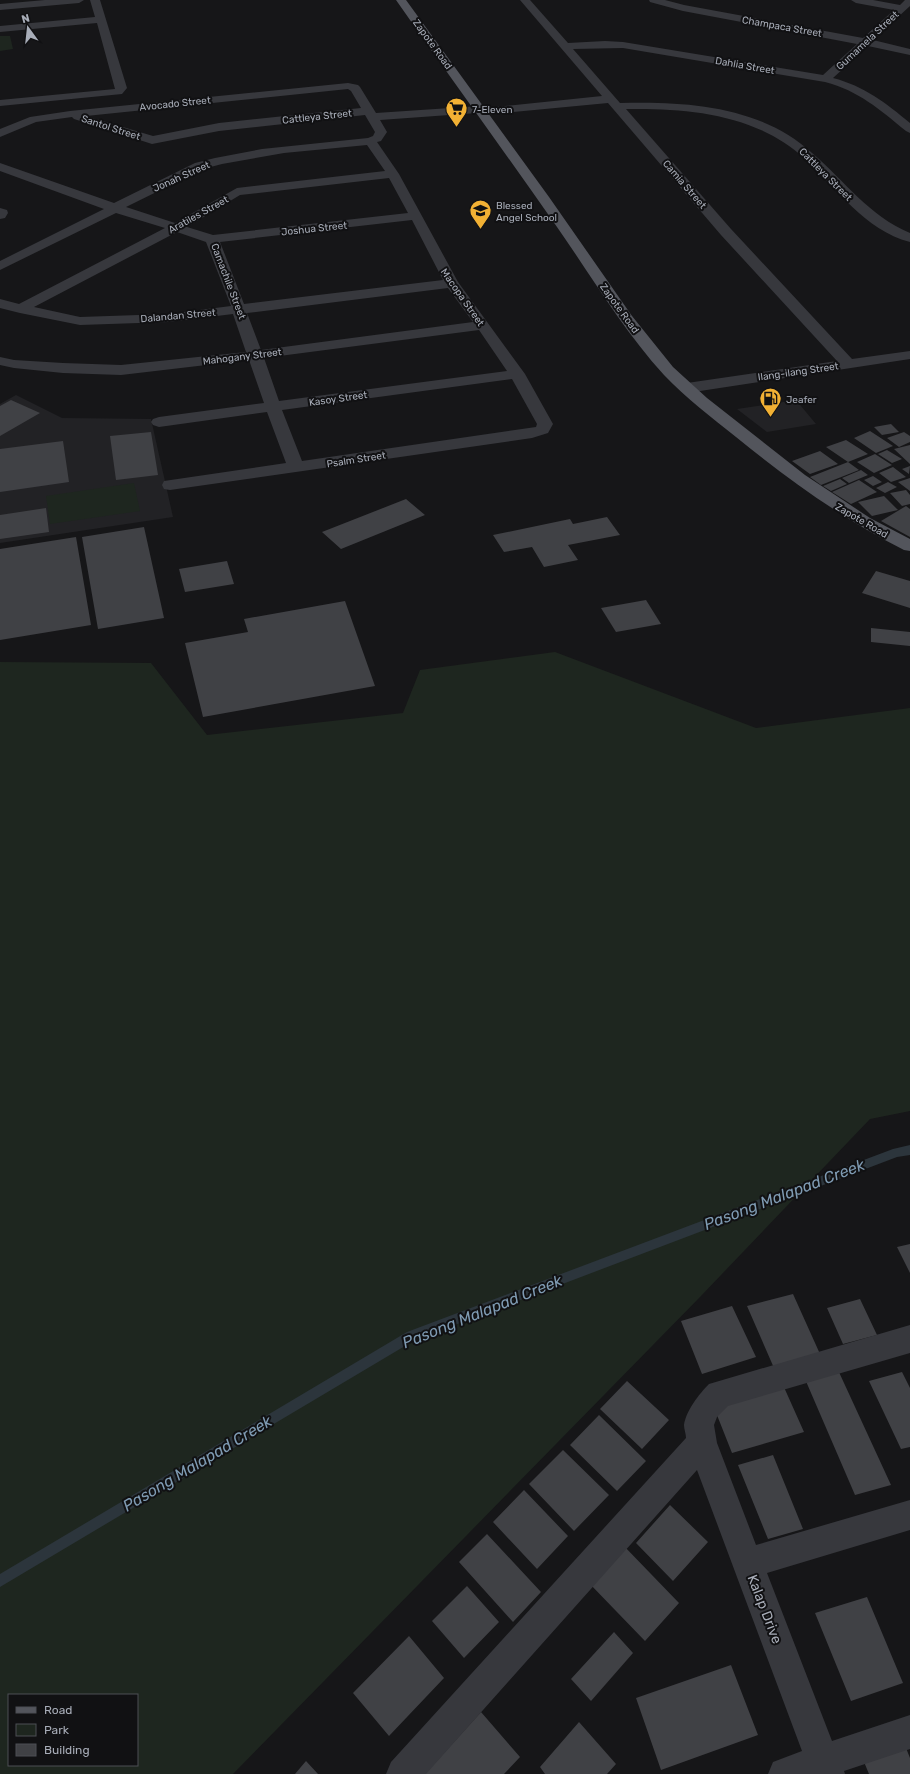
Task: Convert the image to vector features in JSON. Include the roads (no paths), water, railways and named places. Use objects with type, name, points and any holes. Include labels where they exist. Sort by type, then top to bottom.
[{"type":"main road","name":"Zapote Road","points":[[401,0],[481,110],[648,347],[669,371],[686,388],[824,497],[854,516],[910,546]]},
{"type":"street","points":[[0,7],[79,0]]},
{"type":"street","name":"Camia Street","points":[[525,0],[726,232],[848,364]]},
{"type":"street","name":"Champaca Street","points":[[654,0],[683,8],[866,42],[910,52]]},
{"type":"street","points":[[856,0],[901,8]]},
{"type":"street","name":"Gumamela Street","points":[[825,79],[910,1]]},
{"type":"street","points":[[0,29],[96,10],[121,88],[118,92],[0,103]]},
{"type":"street","name":"Dahlia Street","points":[[566,46],[599,44],[623,45],[825,79],[845,84],[860,91],[910,130]]},
{"type":"street","name":"Avocado Street","points":[[0,133],[34,119],[70,114],[191,101],[354,87],[371,114]]},
{"type":"street","name":"Cattleya Street","points":[[152,140],[219,127],[371,114],[615,103],[686,107],[720,113],[756,123],[778,133],[796,144],[867,214],[894,233],[910,238]]},
{"type":"street","name":"Santol Street","points":[[70,114],[152,140]]},
{"type":"street","points":[[370,140],[376,138],[382,132],[371,114]]},
{"type":"street","name":"Macopa Street","points":[[370,140],[393,174],[452,283],[517,374],[545,424],[542,430]]},
{"type":"street","name":"Jonah Street","points":[[0,266],[199,166],[221,159],[266,152],[370,140]]},
{"type":"street","name":"Camachile Street","points":[[0,167],[115,208],[175,228],[212,238],[256,354],[272,407],[296,468]]},
{"type":"street","name":"Aratiles Street","points":[[20,309],[175,228],[237,192],[393,174]]},
{"type":"street","name":"Joshua Street","points":[[212,238],[415,216]]},
{"type":"street","name":"Dalandan Street","points":[[0,303],[20,309],[80,321],[168,318],[452,283]]},
{"type":"street","name":"Mahogany Street","points":[[0,361],[14,364],[63,368],[121,370],[483,325]]},
{"type":"street","name":"Ilang-ilang Street","points":[[686,388],[910,355]]},
{"type":"street","name":"Kasoy Street","points":[[159,422],[517,374]]},
{"type":"street","name":"Psalm Street","points":[[170,485],[516,436],[542,430]]},
{"type":"street","name":"Kalap Drive","points":[[825,1768],[702,1443],[699,1425],[706,1407],[719,1394],[910,1339]]},
{"type":"street","points":[[403,1774],[702,1443]]},
{"type":"street","points":[[747,1563],[910,1515]]},
{"type":"street","points":[[785,1774],[825,1768],[910,1732]]},
{"type":"waterway","name":"Pasong Malapad Creek","points":[[0,1581],[411,1336],[897,1152],[910,1150]]},
{"type":"place","name":"7-Eleven","points":[[457,128]]},
{"type":"place","name":"Blessed Angel School","points":[[480,230]]},
{"type":"place","name":"Jeafer","points":[[771,418]]}]
